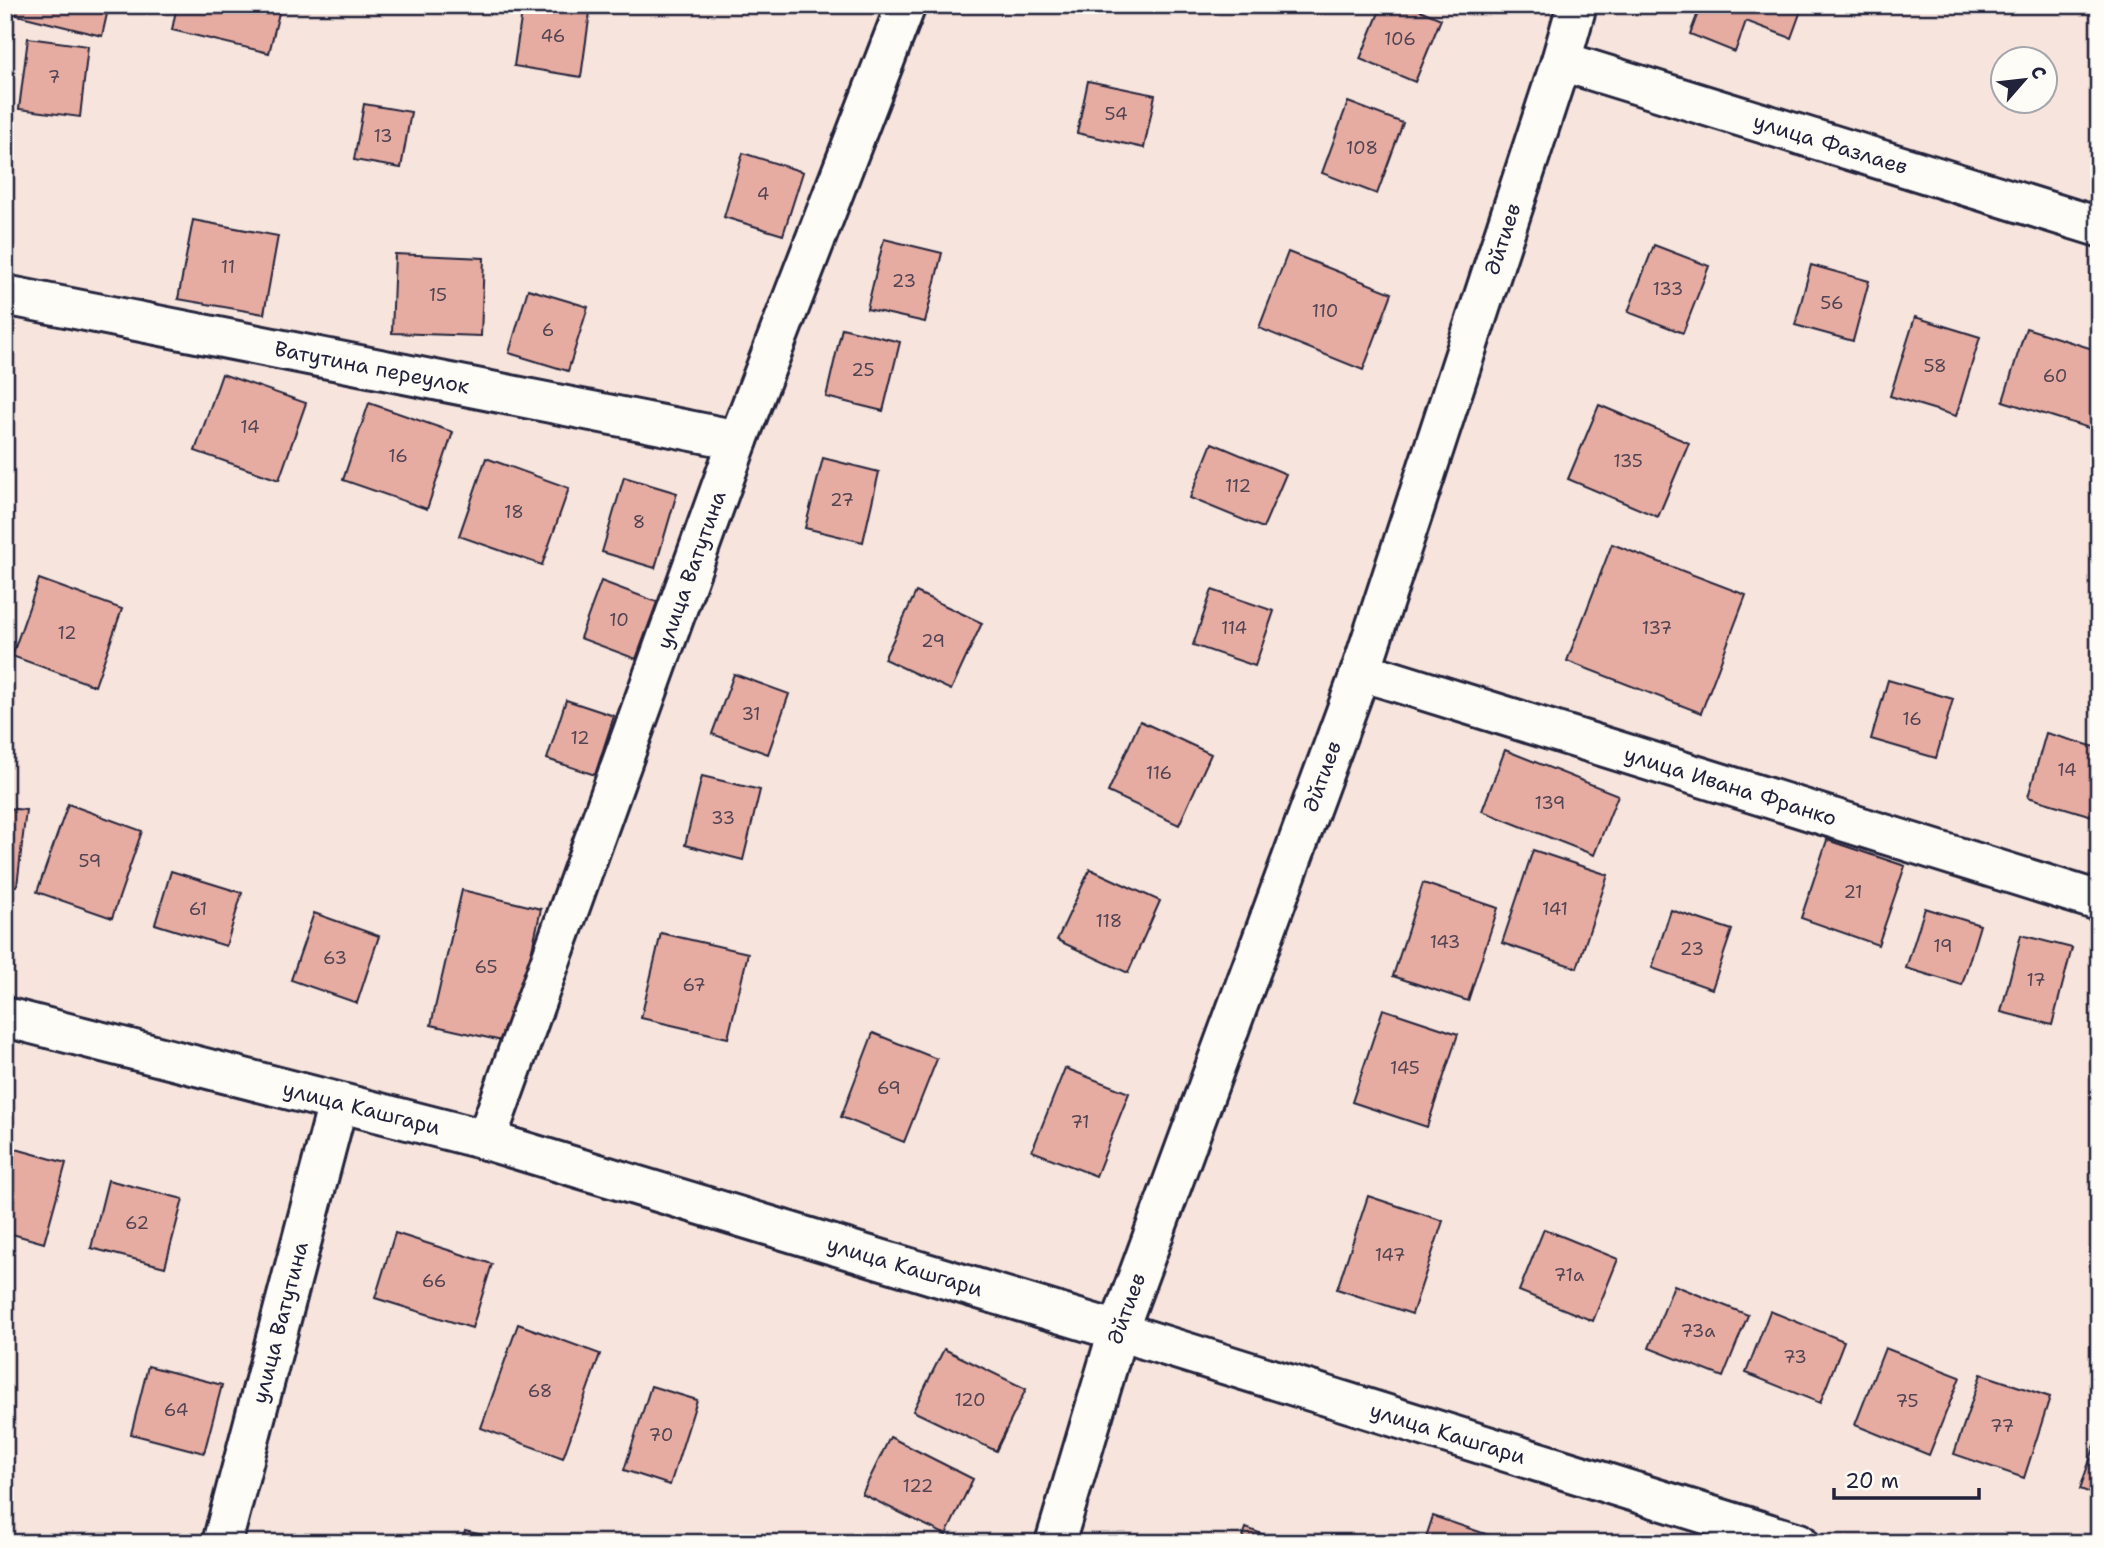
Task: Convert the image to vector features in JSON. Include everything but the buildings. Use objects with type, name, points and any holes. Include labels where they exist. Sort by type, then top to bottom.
[{"type":"street","name":"улица Ватутина","points":[[486,1140],[738,440],[906,5]]},
{"type":"street","name":"Әйтиев","points":[[1055,1543],[1118,1331],[1361,671],[1577,5]]},
{"type":"street","name":"улица Фазлаев","points":[[1561,61],[2099,227]]},
{"type":"street","name":"Ватутина переулок","points":[[5,295],[738,440]]},
{"type":"street","name":"улица Ивана Франко","points":[[1361,671],[2099,901]]},
{"type":"street","name":"улица Кашгари","points":[[5,1017],[486,1140],[1118,1331],[1799,1543]]},
{"type":"street","name":"улица Ватутина","points":[[222,1543],[338,1103]]}]
